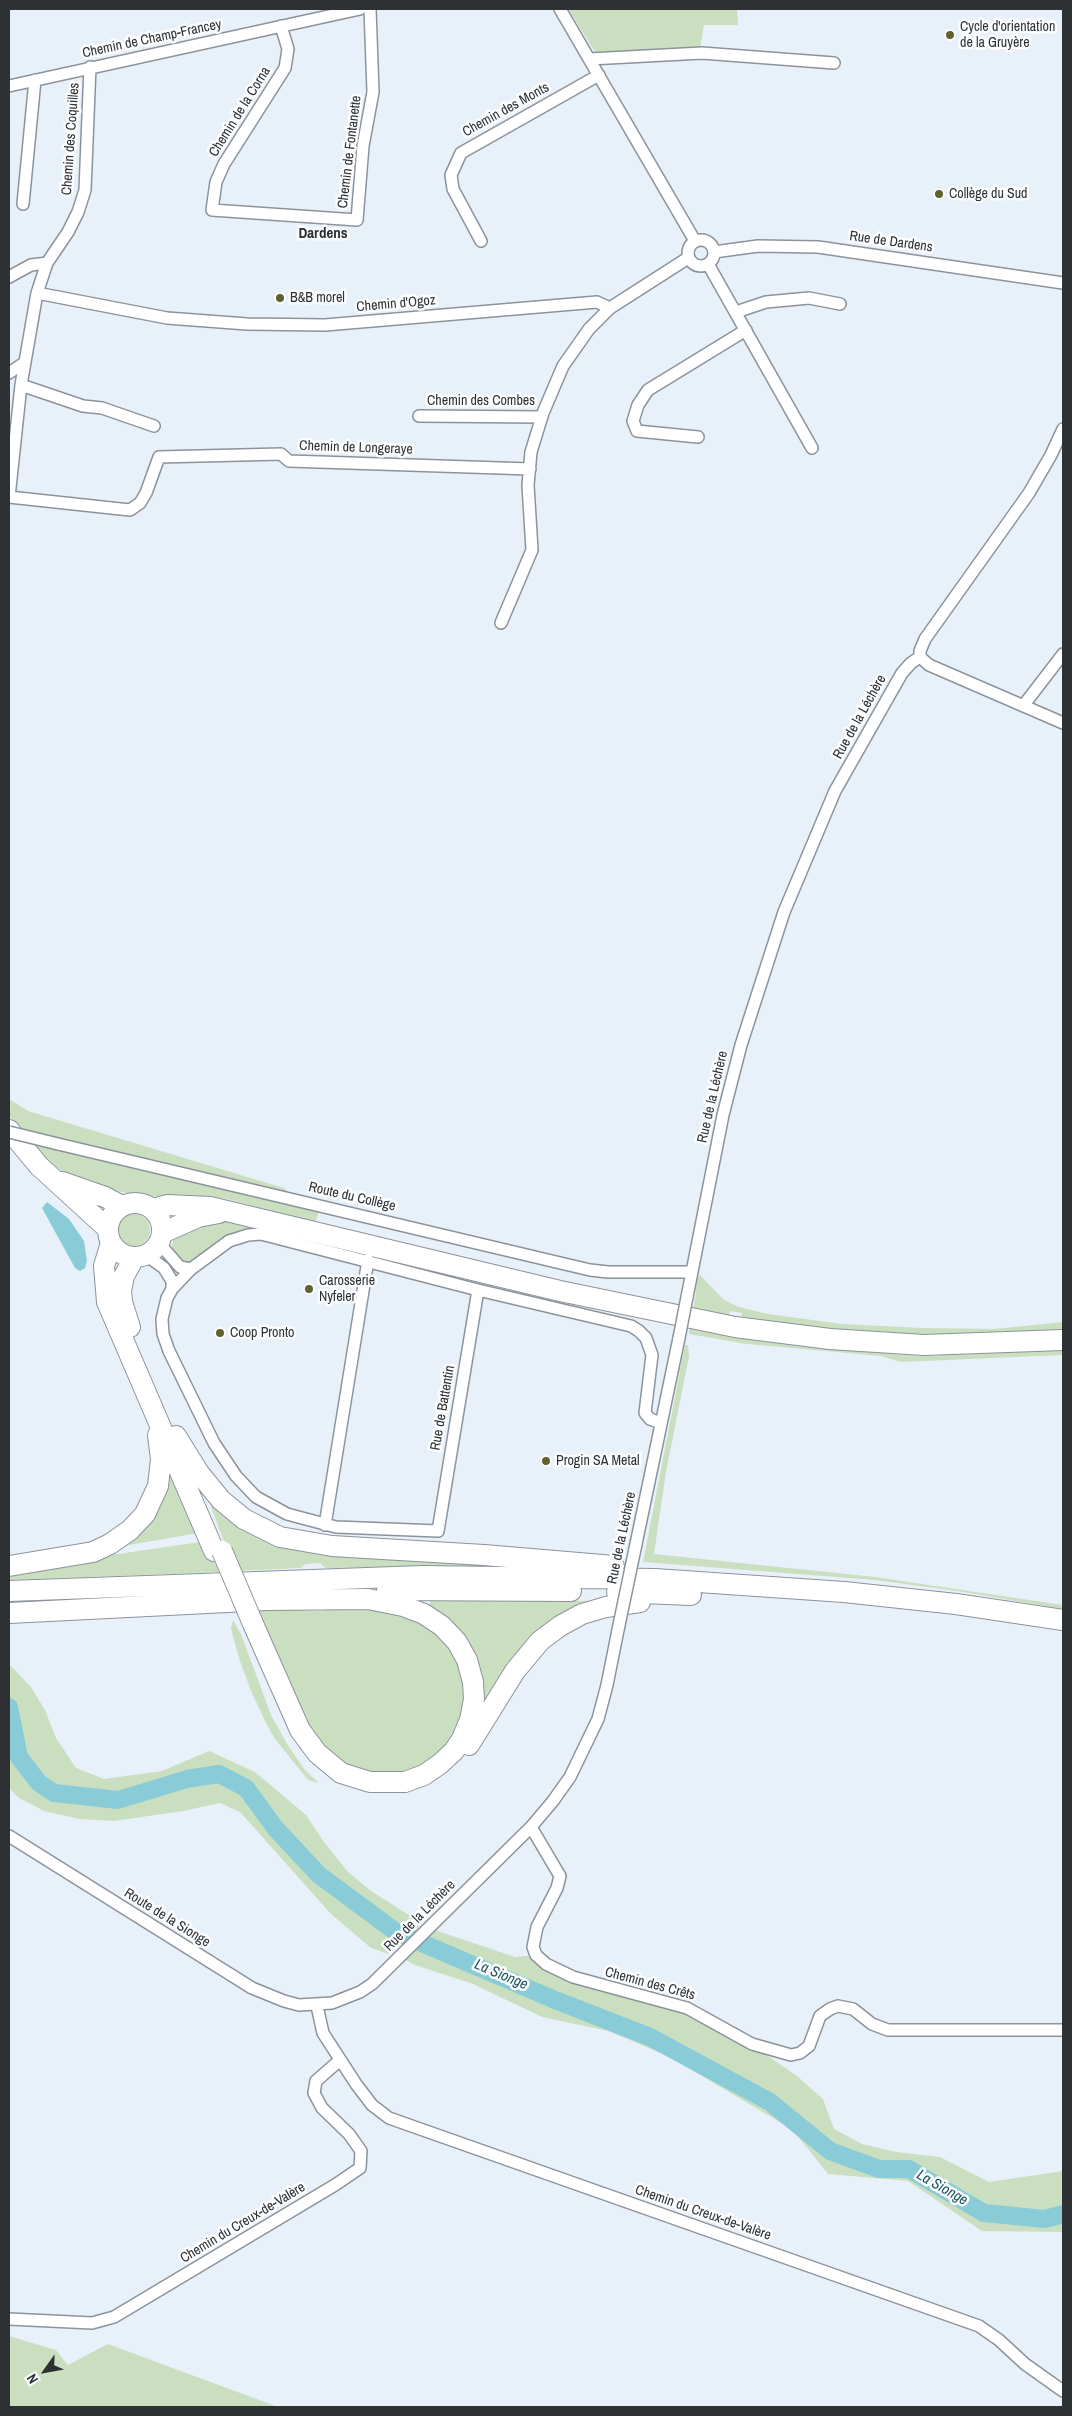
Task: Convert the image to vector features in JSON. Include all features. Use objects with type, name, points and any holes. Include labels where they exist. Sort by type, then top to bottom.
[{"type":"highway","points":[[9,1131],[109,1236],[118,1252],[150,1247],[198,1217],[227,1212]]},
{"type":"highway","points":[[52,1178],[82,1191],[105,1197],[122,1206]]},
{"type":"highway","points":[[218,1551],[176,1436],[122,1302],[122,1280],[150,1247],[162,1224],[153,1209],[138,1203],[122,1206],[112,1216],[104,1266],[105,1294],[152,1411],[218,1551],[250,1627],[285,1719],[310,1758],[326,1773],[343,1783],[363,1790],[392,1792],[426,1783],[443,1773],[456,1761],[476,1736],[520,1663],[534,1647],[560,1626],[590,1612],[615,1605],[712,1596]]},
{"type":"highway","points":[[153,1209],[167,1205],[197,1205],[570,1293],[735,1327],[830,1339],[924,1345],[1063,1340]]},
{"type":"highway","points":[[9,1566],[93,1552],[120,1538],[136,1526],[152,1501],[160,1472],[161,1451],[152,1411]]},
{"type":"highway","points":[[176,1436],[204,1480],[228,1506],[262,1529],[299,1541],[339,1547],[484,1555],[642,1568],[879,1583],[1063,1612]]},
{"type":"highway","points":[[9,1591],[422,1576],[655,1579],[844,1592],[956,1604],[1063,1620]]},
{"type":"highway","points":[[9,1605],[344,1590],[573,1591],[712,1596],[880,1609],[1063,1633]]},
{"type":"highway","points":[[9,1613],[268,1600],[368,1599],[388,1602],[416,1611],[437,1622],[461,1648],[470,1667],[474,1691],[472,1713],[465,1733],[454,1751],[440,1764],[411,1780],[377,1783],[362,1781],[341,1773],[317,1753],[300,1730],[250,1627]]},
{"type":"street","name":"Chemin de Champ-Francey","points":[[9,86],[360,9]]},
{"type":"street","name":"Chemin de Fontanette","points":[[277,215],[357,220],[363,146],[373,92],[370,9]]},
{"type":"street","points":[[560,9],[694,241]]},
{"type":"street","name":"Chemin de la Corna","points":[[277,215],[212,210],[216,182],[224,164],[285,68],[288,49],[281,26]]},
{"type":"street","points":[[590,59],[702,53],[834,63]]},
{"type":"street","name":"Chemin des Coquilles","points":[[9,497],[24,363],[37,293],[47,263],[68,232],[78,212],[85,190],[90,67]]},
{"type":"street","name":"Chemin des Monts","points":[[480,241],[453,189],[451,175],[461,153],[599,75]]},
{"type":"street","points":[[23,204],[35,80]]},
{"type":"street","points":[[694,241],[707,241],[712,245],[714,252],[708,264],[697,266],[688,258],[688,248],[694,241]]},
{"type":"street","name":"Rue de Dardens","points":[[714,252],[758,246],[818,247],[1063,283]]},
{"type":"street","name":"Chemin des Combes","points":[[500,623],[532,550],[528,485],[532,452],[542,416],[563,366],[589,329],[610,308],[688,258]]},
{"type":"street","points":[[9,277],[31,265],[47,263]]},
{"type":"street","points":[[708,264],[812,448]]},
{"type":"street","name":"Chemin d'Ogoz","points":[[37,293],[166,318],[246,324],[325,325],[597,302],[610,308]]},
{"type":"street","points":[[736,312],[766,302],[809,298],[840,304]]},
{"type":"street","points":[[698,437],[637,431],[633,422],[638,405],[648,390],[746,330]]},
{"type":"street","points":[[9,373],[24,363]]},
{"type":"street","points":[[21,385],[84,406],[102,408],[154,426]]},
{"type":"street","name":"Chemin des Combes","points":[[419,416],[542,416]]},
{"type":"street","name":"Rue de la Léchère","points":[[317,2006],[332,2003],[360,1992],[372,1984],[531,1827],[553,1801],[584,1751],[598,1719],[607,1685],[662,1423],[723,1115],[741,1045],[784,912],[844,774],[902,673],[920,657],[920,651],[925,639],[1029,493],[1051,455],[1063,429]]},
{"type":"street","name":"Chemin de Longeraye","points":[[9,497],[130,510],[140,503],[146,493],[158,457],[281,454],[289,461],[530,469]]},
{"type":"street","points":[[1023,706],[1063,654]]},
{"type":"street","points":[[920,657],[929,665],[1063,724]]},
{"type":"street","name":"Route du Collège","points":[[9,1131],[590,1270],[608,1272],[691,1272]]},
{"type":"street","points":[[172,1289],[191,1269],[229,1241],[255,1234],[368,1260],[478,1290],[631,1326],[646,1338],[652,1355],[645,1413],[650,1419],[662,1423]]},
{"type":"street","points":[[150,1247],[180,1267],[191,1269]]},
{"type":"street","points":[[150,1247],[172,1280],[172,1289]]},
{"type":"street","points":[[324,1525],[368,1260]]},
{"type":"street","name":"Rue de Battentin","points":[[172,1289],[167,1298],[162,1319],[166,1343],[219,1453],[242,1484],[263,1502],[293,1516],[324,1525],[349,1528],[438,1531],[478,1290]]},
{"type":"street","name":"Chemin des Crêts","points":[[531,1827],[560,1876],[533,1941],[534,1951],[538,1957],[556,1970],[590,1983],[687,2008],[746,2041],[786,2054],[796,2054],[806,2049],[811,2043],[820,2016],[838,2006],[853,2009],[872,2024],[888,2030],[1063,2030]]},
{"type":"street","name":"Route de la Sionge","points":[[9,1836],[252,1988],[284,2001],[299,2005],[317,2006]]},
{"type":"street","name":"Chemin du Creux-de-Valère","points":[[317,2006],[323,2033],[340,2060],[372,2104],[389,2118],[979,2326],[999,2340],[1032,2369],[1063,2391]]},
{"type":"street","name":"Chemin du Creux-de-Valère","points":[[9,2319],[92,2323],[114,2317],[335,2185],[360,2168],[361,2151],[349,2134],[322,2108],[314,2093],[316,2081],[340,2060]]},
{"type":"green space","points":[[568,9],[737,9],[738,25],[704,25],[700,49],[597,55]]},
{"type":"green space","points":[[9,1099],[28,1111],[284,1188],[288,1192],[284,1193],[37,1133],[319,1211],[315,1224],[221,1198],[166,1198],[106,1190],[79,1182],[44,1159],[9,1116]]},
{"type":"green space","points":[[134,1214],[140,1215],[145,1219],[149,1224],[149,1236],[145,1241],[140,1245],[134,1246],[128,1245],[123,1241],[119,1236],[118,1230],[119,1224],[123,1219],[128,1215]]},
{"type":"green space","points":[[201,1221],[233,1221],[262,1227],[195,1262],[186,1262],[179,1259],[172,1247],[173,1240],[179,1232]]},
{"type":"green space","points":[[700,1275],[724,1300],[739,1307],[768,1314],[842,1324],[922,1328],[994,1329],[1063,1322],[1063,1332],[981,1337],[859,1333],[741,1319],[742,1313],[730,1311],[729,1317],[693,1311],[696,1292],[692,1291],[696,1276]]},
{"type":"green space","points":[[690,1325],[901,1355],[938,1356],[946,1353],[1063,1347],[1063,1355],[901,1362],[881,1356],[747,1344],[689,1334]]},
{"type":"green space","points":[[685,1345],[688,1345],[689,1356],[666,1472],[654,1554],[875,1577],[1063,1605],[1063,1609],[957,1591],[875,1580],[643,1562]]},
{"type":"green space","points":[[166,1455],[199,1533],[117,1547]]},
{"type":"green space","points":[[218,1503],[248,1526],[485,1560],[485,1566],[325,1568],[320,1563],[305,1564],[301,1568],[235,1571],[211,1507]]},
{"type":"green space","points":[[200,1542],[206,1544],[219,1572],[9,1580],[9,1570]]},
{"type":"green space","points":[[431,1600],[610,1601],[578,1612],[480,1722],[478,1695],[427,1610]]},
{"type":"green space","points":[[327,1606],[384,1608],[430,1625],[458,1654],[468,1692],[461,1729],[435,1761],[400,1776],[347,1769],[312,1737],[250,1609],[302,1607],[304,1611],[324,1611]]},
{"type":"green space","points":[[233,1620],[241,1634],[271,1715],[287,1744],[305,1770],[319,1783],[308,1780],[275,1739],[266,1723],[240,1661],[231,1629]]},
{"type":"green space","points":[[9,1664],[31,1687],[45,1710],[56,1738],[76,1768],[104,1779],[162,1771],[209,1751],[255,1772],[306,1815],[324,1842],[348,1872],[371,1891],[417,1920],[419,1928],[389,1954],[371,1948],[331,1914],[240,1812],[220,1803],[183,1811],[114,1821],[79,1819],[44,1811],[19,1798],[9,1788]]},
{"type":"green space","points":[[429,1928],[515,1957],[536,1955],[546,1964],[676,2004],[746,2041],[797,2076],[823,2099],[834,2129],[862,2144],[896,2152],[940,2157],[989,2182],[1063,2171],[1063,2232],[982,2231],[908,2181],[828,2174],[793,2130],[670,2057],[608,2031],[542,2017],[473,1984],[415,1965],[400,1957]]},
{"type":"green space","points":[[9,2336],[56,2350],[68,2365],[108,2344],[278,2407],[9,2407]]},
{"type":"water","points":[[47,1202],[69,1219],[84,1241],[87,1261],[85,1268],[80,1271],[75,1268],[42,1208]]},
{"type":"waterway","name":"La Sionge","points":[[9,1707],[19,1757],[39,1783],[54,1793],[118,1800],[187,1779],[219,1774],[246,1788],[276,1829],[319,1875],[396,1932],[555,2000],[650,2037],[770,2102],[830,2151],[879,2169],[909,2169],[984,2213],[1045,2219],[1063,2214]]},
{"type":"place","name":"Cycle d'orientation de la Gruyère","points":[[950,35]]},
{"type":"place","name":"Collège du Sud","points":[[939,194]]},
{"type":"place","name":"B&B morel","points":[[280,298]]},
{"type":"place","name":"Carosserie Nyfeler","points":[[309,1289]]},
{"type":"place","name":"Coop Pronto","points":[[220,1333]]},
{"type":"place","name":"Progin SA Metal","points":[[546,1461]]},
{"type":"district","name":"Dardens","points":[[323,234]]}]
